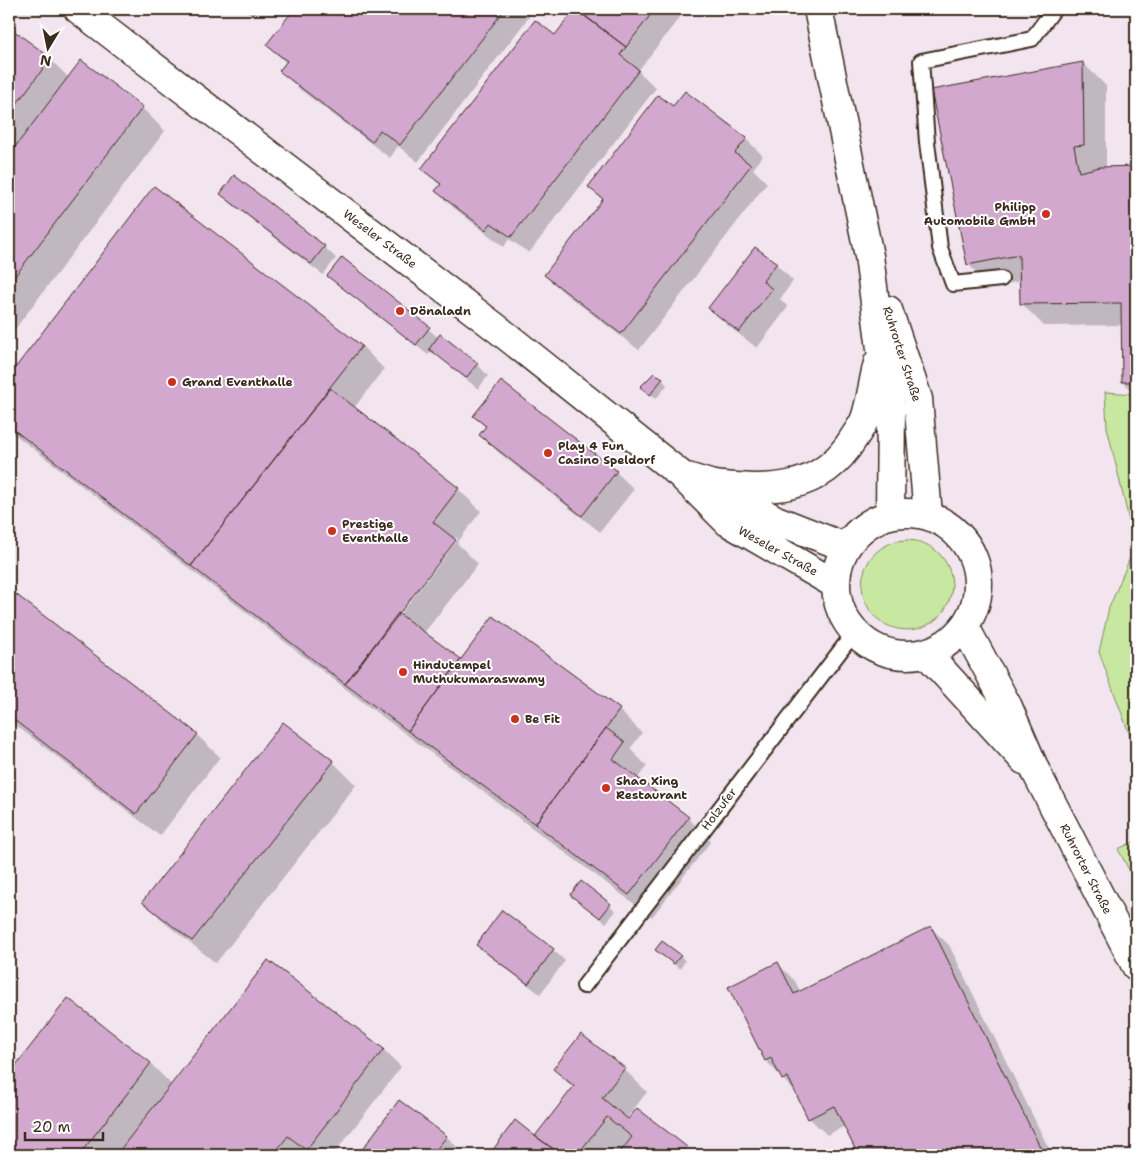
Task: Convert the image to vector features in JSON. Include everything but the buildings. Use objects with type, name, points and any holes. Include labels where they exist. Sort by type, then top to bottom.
[{"type":"main road","name":"Weseler Straße","points":[[78,9],[499,330],[680,474],[728,522],[835,584]]},
{"type":"main road","name":"Ruhrorter Straße","points":[[818,9],[869,256],[881,350],[891,408],[890,514]]},
{"type":"main road","name":"Ruhrorter Straße","points":[[869,256],[918,399],[928,515]]},
{"type":"main road","name":"Ruhrorter Straße","points":[[713,485],[750,489],[783,487],[807,480],[827,469],[846,450],[865,420],[881,350]]},
{"type":"main road","name":"Weseler Straße","points":[[680,474],[713,485],[776,520],[845,547]]},
{"type":"main road","points":[[909,512],[928,515],[948,525],[965,541],[975,561],[979,584],[976,606],[965,627],[948,643],[926,653],[907,656],[888,653],[870,645],[854,633],[840,610],[835,584],[838,565],[845,547],[857,532],[872,521],[890,514],[909,512]]},
{"type":"main road","name":"Ruhrorter Straße","points":[[965,627],[1008,707],[1036,772],[1136,966]]},
{"type":"main road","name":"Ruhrorter Straße","points":[[926,653],[1036,772]]},
{"type":"lane","points":[[1001,279],[953,284],[940,248],[927,142],[921,61],[1032,39],[1054,9]]},
{"type":"lane","name":"Holzufer","points":[[584,986],[854,633]]},
{"type":"green space","points":[[1105,392],[1136,394],[1136,752],[1099,652],[1109,608],[1135,546],[1107,427]]},
{"type":"green space","points":[[907,540],[924,543],[939,553],[949,568],[952,585],[949,602],[939,617],[924,627],[907,630],[890,627],[875,617],[865,602],[862,585],[865,568],[875,553],[890,543]]},
{"type":"green space","points":[[1136,841],[1136,883],[1118,849]]},
{"type":"place","name":"Philipp Automobile GmbH","points":[[1046,214]]},
{"type":"place","name":"Dönaladn","points":[[400,311]]},
{"type":"place","name":"Grand Eventhalle","points":[[172,382]]},
{"type":"place","name":"Play 4 Fun Casino Speldorf","points":[[548,453]]},
{"type":"place","name":"Prestige Eventhalle","points":[[332,531]]},
{"type":"place","name":"Hindutempel Muthukumaraswamy","points":[[403,672]]},
{"type":"place","name":"Be Fit","points":[[515,719]]},
{"type":"place","name":"Shao Xing Restaurant","points":[[606,788]]}]
